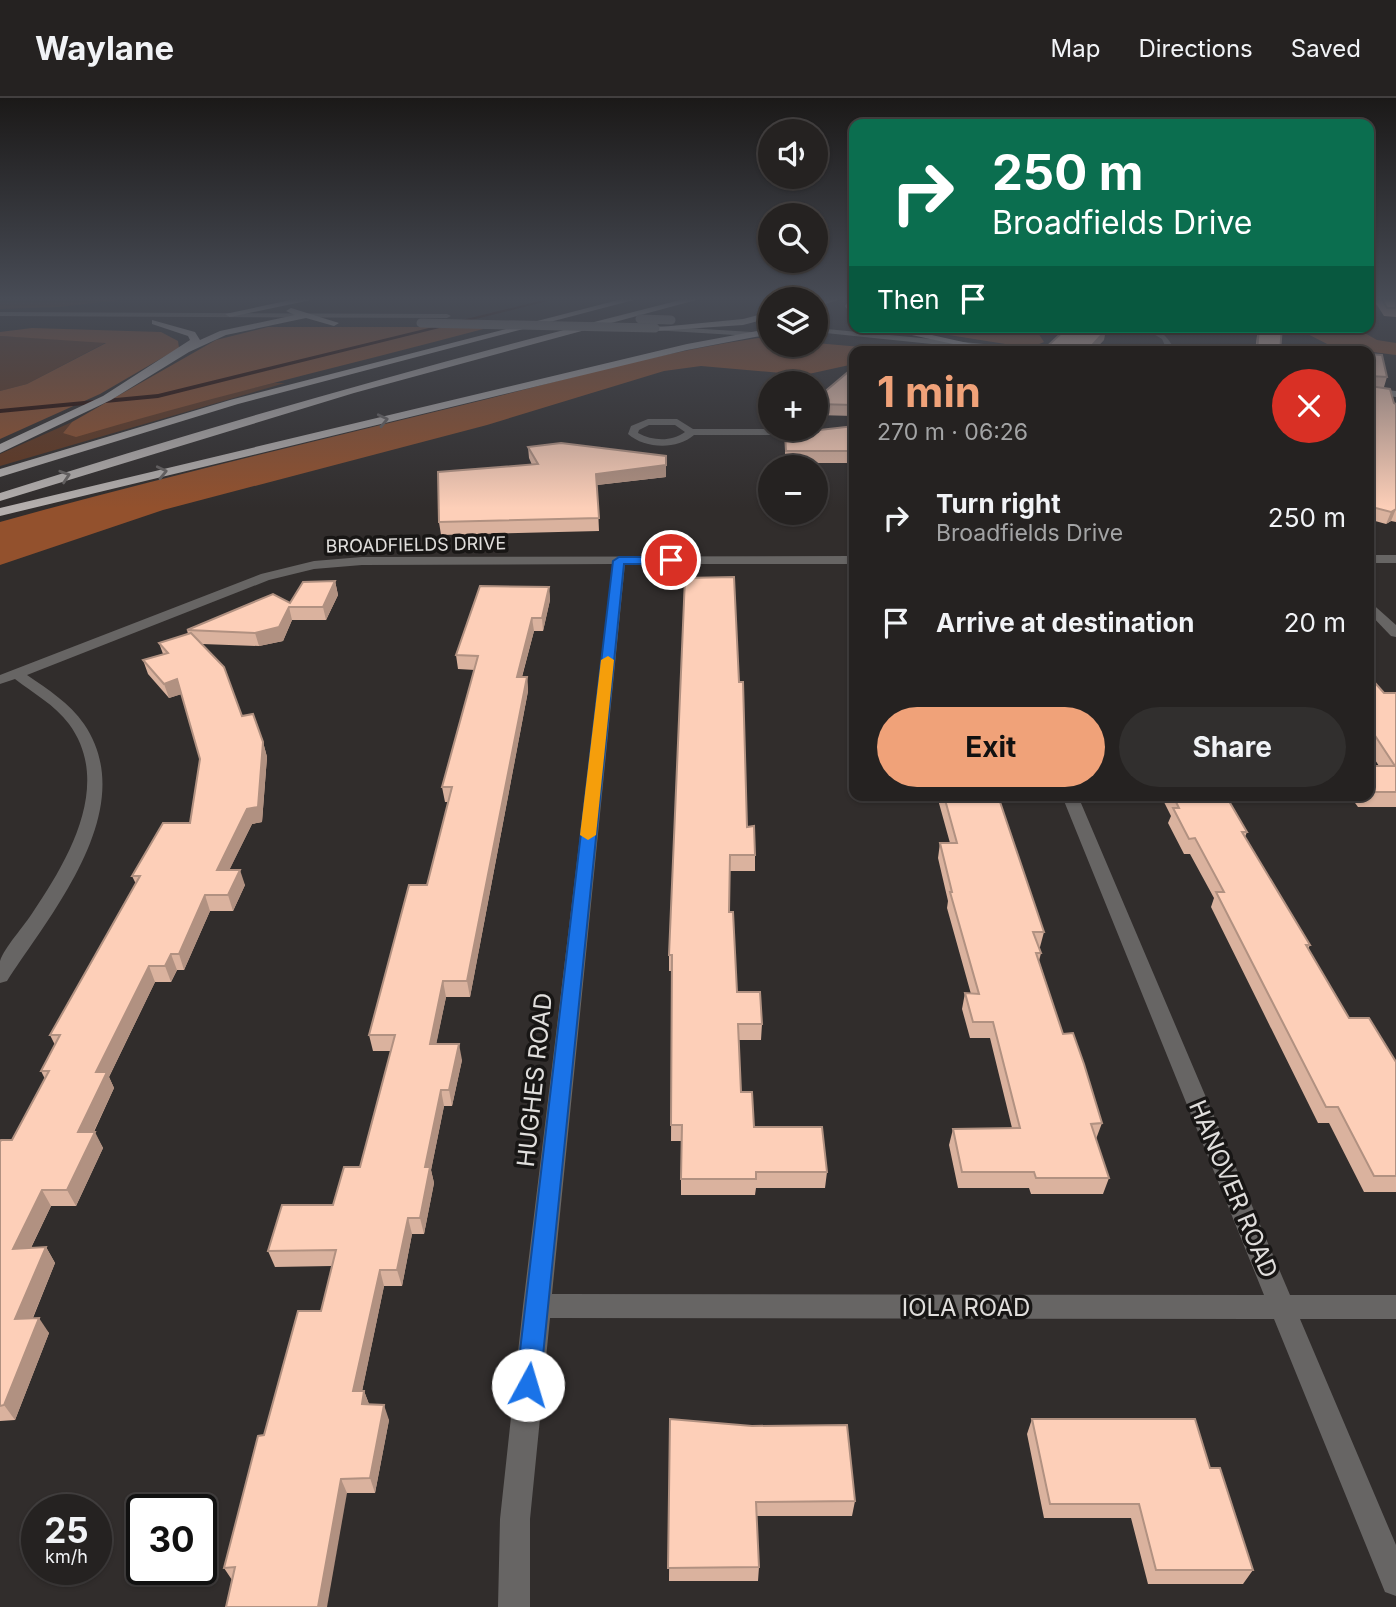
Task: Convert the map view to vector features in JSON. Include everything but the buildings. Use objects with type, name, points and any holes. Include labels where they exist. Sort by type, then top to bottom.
[{"type":"highway","points":[[0,449],[59,422],[157,367]]},
{"type":"highway","points":[[0,473],[234,402],[368,367]]},
{"type":"highway","points":[[0,497],[231,424],[433,367]]},
{"type":"highway","points":[[0,512],[602,367]]},
{"type":"main road","points":[[1374,392],[1396,394]]},
{"type":"street","points":[[691,432],[685,425],[668,421],[640,425],[632,431],[637,438],[660,442],[685,438],[691,432],[849,432]]},
{"type":"street","points":[[1374,559],[1396,559]]},
{"type":"street","name":"BROADFIELDS DRIVE","points":[[0,680],[265,577],[314,565],[362,561],[849,560]]},
{"type":"street","name":"HUGHES ROAD","points":[[514,1607],[514,1518],[619,561]]},
{"type":"street","points":[[1374,610],[1396,633]]},
{"type":"street","points":[[0,976],[84,839],[93,813],[97,788],[96,765],[78,725],[62,708],[17,674]]},
{"type":"street","name":"HANOVER ROAD","points":[[1072,801],[1396,1581]]},
{"type":"street","name":"IOLA ROAD","points":[[536,1306],[1396,1307]]},
{"type":"shaded area","points":[[0,367],[59,367],[27,384],[0,391]]},
{"type":"shaded area","points":[[59,367],[146,367],[100,394],[0,439],[0,391],[27,384]]},
{"type":"shaded area","points":[[168,367],[334,367],[76,437],[63,433],[72,422]]},
{"type":"shaded area","points":[[613,367],[690,367],[664,371],[487,425],[163,510],[0,565],[0,522],[173,476]]},
{"type":"shaded area","points":[[717,367],[838,367],[822,371],[758,371]]},
{"type":"shaded area","points":[[274,383],[285,383],[0,466],[0,454],[72,422],[63,433]]},
{"type":"waterway","points":[[0,411],[158,396],[275,367]]},
{"type":"slow traffic","points":[[588,835],[608,660]]},
{"type":"route","points":[[528,1385],[619,561],[671,560]]}]
